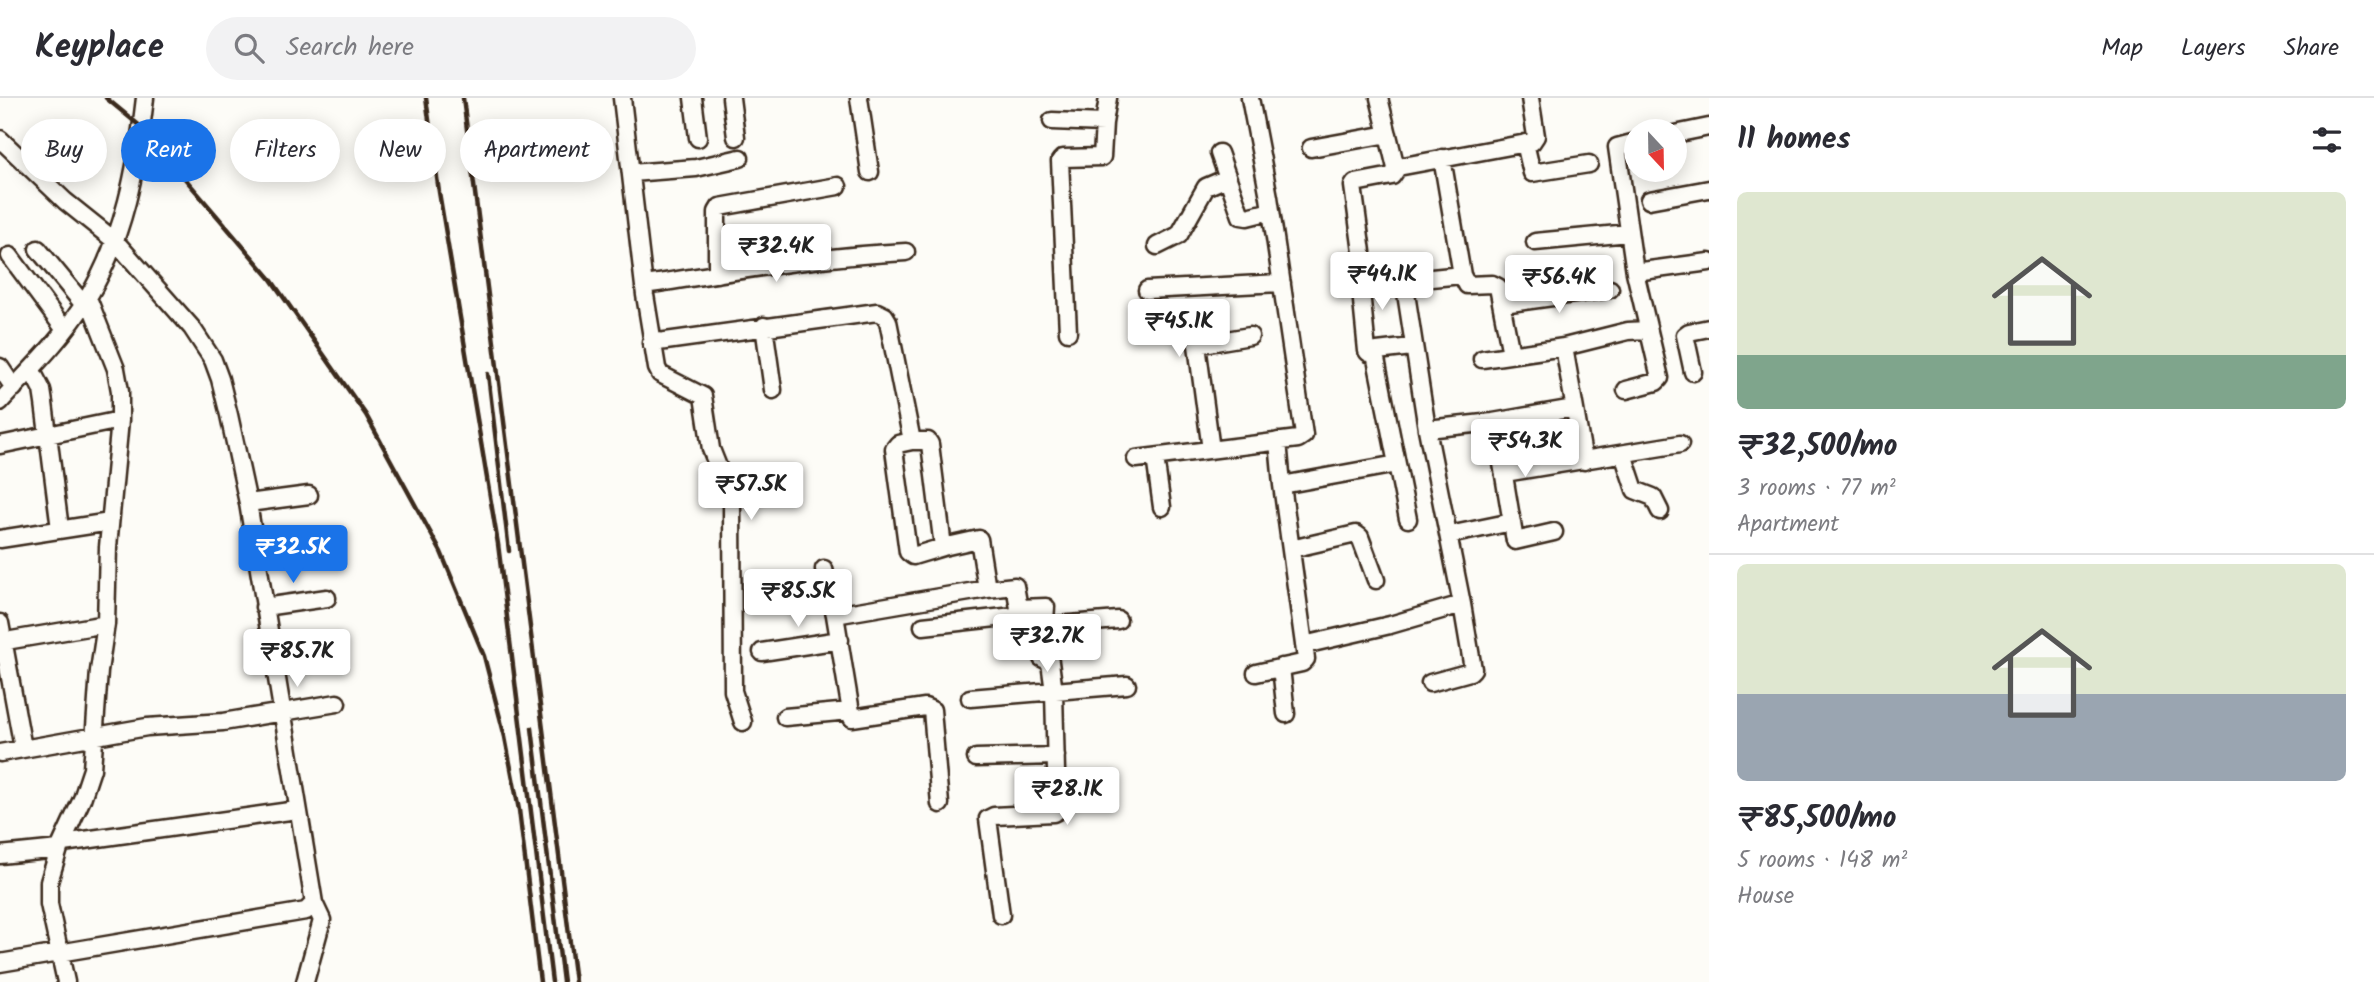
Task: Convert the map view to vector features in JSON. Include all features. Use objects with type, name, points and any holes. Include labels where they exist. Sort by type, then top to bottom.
[{"type":"street","points":[[0,402],[65,330],[86,302],[115,241],[127,206],[145,98]]},
{"type":"street","points":[[622,98],[651,343],[657,368],[660,374],[704,396],[711,449],[731,495],[733,691],[743,722]]},
{"type":"street","points":[[693,98],[698,138]]},
{"type":"street","points":[[732,98],[736,136]]},
{"type":"street","points":[[859,98],[870,172]]},
{"type":"street","points":[[1068,332],[1060,160],[1102,157],[1108,98]]},
{"type":"street","points":[[1136,459],[1298,439],[1304,435],[1271,211],[1250,98]]},
{"type":"street","points":[[1362,252],[1353,184],[1394,176],[1396,168],[1379,98]]},
{"type":"street","points":[[1396,168],[1532,142],[1536,136],[1530,98]]},
{"type":"street","points":[[1052,121],[1104,123]]},
{"type":"street","points":[[1687,132],[1709,127]]},
{"type":"street","points":[[1311,148],[1388,134]]},
{"type":"street","points":[[0,139],[65,201],[115,241],[192,328],[213,360],[220,379],[248,503],[314,903],[322,920],[305,982]]},
{"type":"street","points":[[1525,143],[1532,173],[1589,164]]},
{"type":"street","points":[[1624,145],[1617,147],[1635,272],[1660,378],[1656,382],[1626,390]]},
{"type":"street","points":[[1219,153],[1241,216],[1271,211]]},
{"type":"street","points":[[631,173],[696,168],[740,158]]},
{"type":"street","points":[[1442,158],[1462,275],[1467,285],[1496,285],[1503,304],[1511,354]]},
{"type":"street","points":[[1157,246],[1179,235],[1206,187],[1227,178]]},
{"type":"street","points":[[717,274],[717,212],[720,208],[838,186]]},
{"type":"street","points":[[1648,200],[1709,189]]},
{"type":"street","points":[[1535,242],[1629,233]]},
{"type":"street","points":[[38,249],[86,302],[116,369],[120,391],[120,420],[110,522],[106,624],[99,671],[92,769],[89,783],[50,873],[48,890],[66,982]]},
{"type":"street","points":[[644,285],[868,254],[906,252]]},
{"type":"street","points":[[10,256],[65,330]]},
{"type":"street","points":[[1635,272],[1709,262]]},
{"type":"street","points":[[1430,684],[1471,672],[1473,669],[1450,535],[1412,347],[1405,284],[1411,280],[1462,275]]},
{"type":"street","points":[[1147,290],[1282,283]]},
{"type":"street","points":[[1503,304],[1610,289]]},
{"type":"street","points":[[1361,291],[1367,351],[1369,353],[1412,347]]},
{"type":"street","points":[[651,343],[764,326],[882,313],[888,321],[912,441]]},
{"type":"street","points":[[764,326],[773,390]]},
{"type":"street","points":[[1693,372],[1685,335],[1709,328]]},
{"type":"street","points":[[1482,359],[1564,347],[1628,331],[1647,330]]},
{"type":"street","points":[[1211,450],[1197,345],[1250,336]]},
{"type":"street","points":[[1564,347],[1584,461]]},
{"type":"street","points":[[1376,352],[1408,519]]},
{"type":"street","points":[[0,366],[14,388]]},
{"type":"street","points":[[31,369],[42,390],[60,529]]},
{"type":"street","points":[[1427,429],[1495,422],[1574,408]]},
{"type":"street","points":[[0,445],[120,420]]},
{"type":"street","points":[[1495,422],[1515,541],[1554,532]]},
{"type":"street","points":[[943,547],[930,444],[928,441],[896,444],[894,449],[908,552],[913,556],[979,539],[987,589]]},
{"type":"street","points":[[1256,673],[1305,662],[1278,441]]},
{"type":"street","points":[[1505,473],[1680,444]]},
{"type":"street","points":[[1623,454],[1635,490],[1653,497],[1660,511]]},
{"type":"street","points":[[1154,457],[1162,507]]},
{"type":"street","points":[[1282,485],[1397,464]]},
{"type":"street","points":[[248,503],[309,495]]},
{"type":"street","points":[[0,539],[110,522]]},
{"type":"street","points":[[1450,535],[1512,522]]},
{"type":"street","points":[[1291,549],[1356,534],[1360,537],[1376,580]]},
{"type":"street","points":[[824,569],[840,640],[851,716],[855,719],[925,707],[932,710],[940,804]]},
{"type":"street","points":[[835,615],[1016,586],[1019,608],[1018,614],[1014,616],[923,626]]},
{"type":"street","points":[[264,607],[327,598]]},
{"type":"street","points":[[1304,645],[1390,625],[1462,604]]},
{"type":"street","points":[[1001,915],[989,819],[992,816],[1057,811],[1054,692],[1051,662],[1042,658],[1047,608],[1019,608]]},
{"type":"street","points":[[1045,626],[1118,620]]},
{"type":"street","points":[[0,623],[23,748]]},
{"type":"street","points":[[2,642],[106,624]]},
{"type":"street","points":[[762,652],[840,640]]},
{"type":"street","points":[[1281,667],[1286,714]]},
{"type":"street","points":[[970,698],[1128,685]]},
{"type":"street","points":[[0,753],[158,725],[223,722],[337,702]]},
{"type":"street","points":[[785,717],[850,712]]},
{"type":"street","points":[[976,758],[1056,757]]},
{"type":"street","points":[[0,855],[297,810]]},
{"type":"street","points":[[0,963],[306,911],[314,903]]},
{"type":"railway","points":[[106,98],[140,126],[270,278],[366,415],[441,552],[484,656],[505,737],[519,810],[540,982]]},
{"type":"railway","points":[[426,98],[439,192],[498,544],[552,982]]},
{"type":"railway","points":[[463,98],[575,982]]},
{"type":"railway","points":[[488,374],[509,551]]},
{"type":"railway","points":[[532,728],[563,982]]}]
